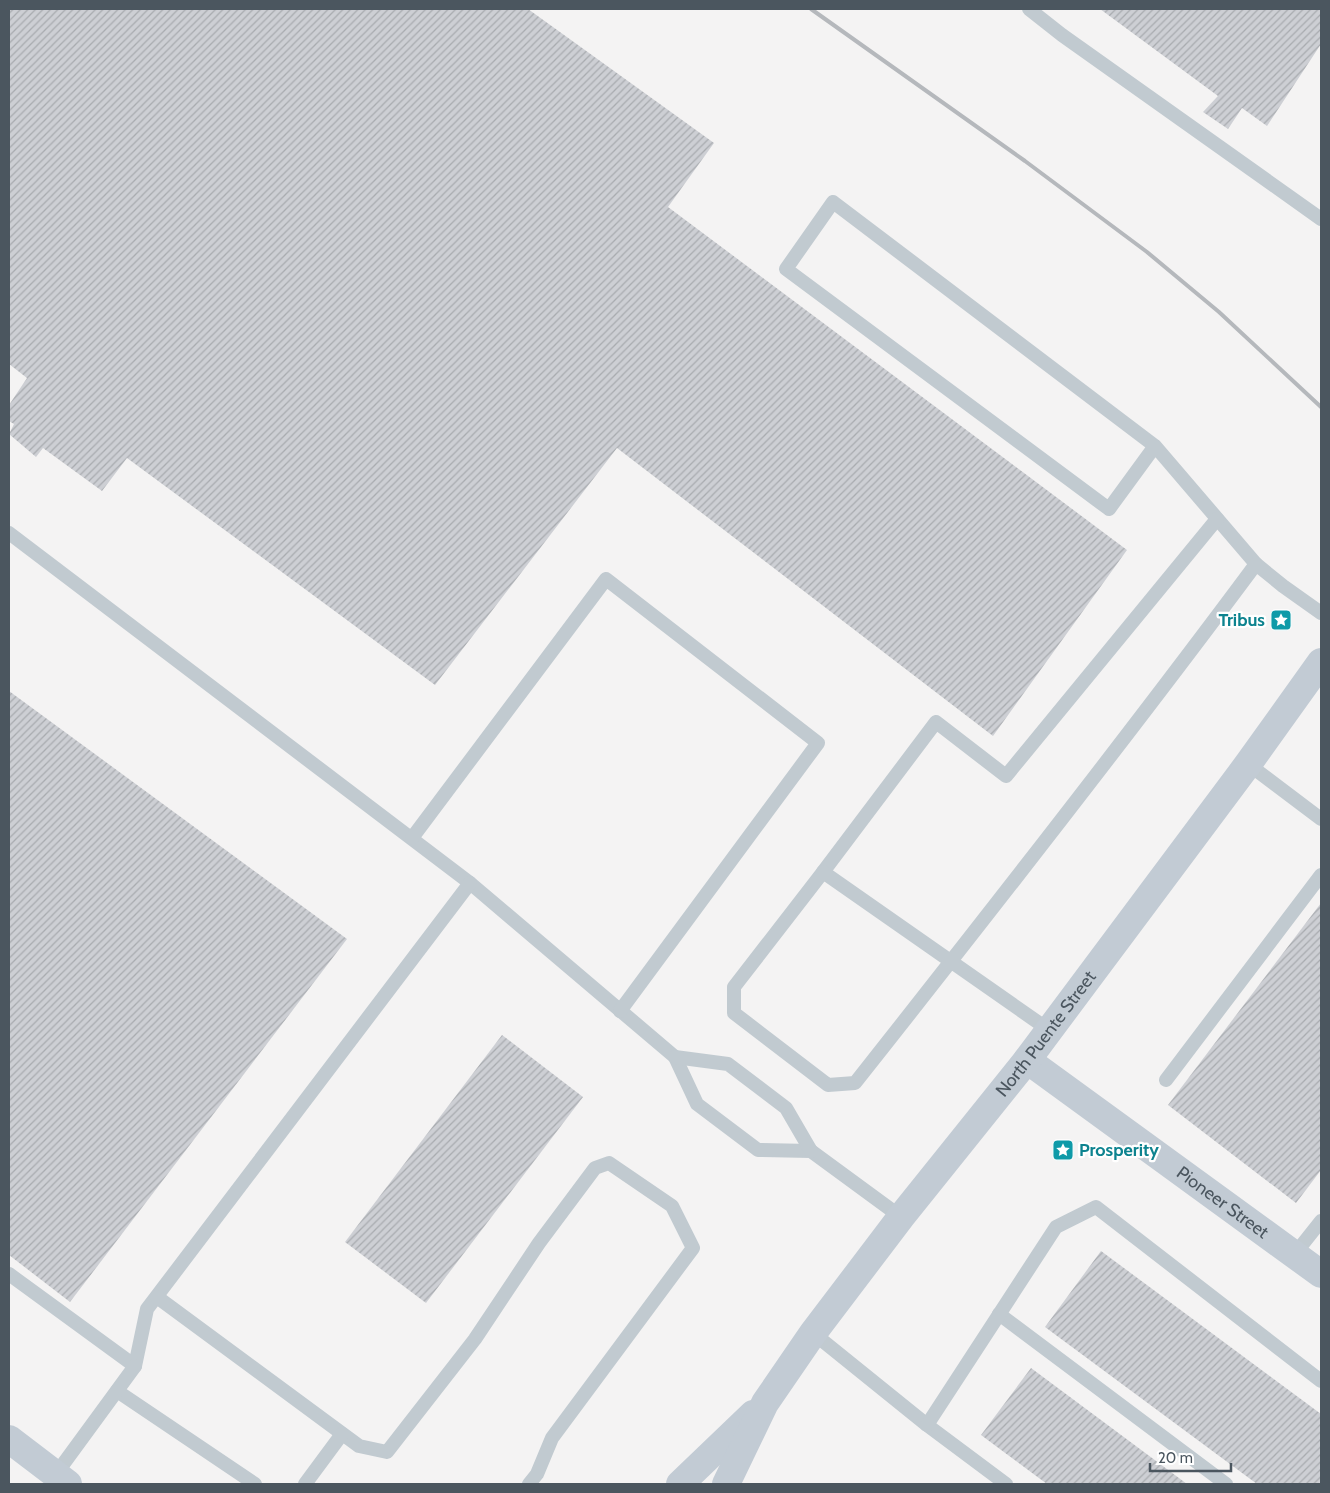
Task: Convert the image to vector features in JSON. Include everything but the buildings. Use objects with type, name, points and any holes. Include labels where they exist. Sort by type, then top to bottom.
[{"type":"street","name":"North Puente Street","points":[[726,1484],[764,1403],[813,1333],[901,1217],[1027,1060],[1248,764],[1321,662]]},
{"type":"street","name":"Pioneer Street","points":[[1027,1060],[1321,1274]]},
{"type":"street","name":"North Puente Street","points":[[680,1484],[764,1403]]},
{"type":"street","points":[[9,1439],[57,1481]]},
{"type":"lane","points":[[1029,9],[1321,219]]},
{"type":"lane","points":[[1155,446],[1109,509],[786,269],[833,202],[1155,446],[1256,564],[1321,613]]},
{"type":"lane","points":[[1217,519],[1006,776],[936,722],[734,987],[734,1013],[828,1085],[855,1083],[952,961],[1203,636],[1256,564]]},
{"type":"lane","points":[[9,533],[470,883],[675,1057],[697,1104],[758,1150],[811,1152]]},
{"type":"lane","points":[[412,838],[606,579],[818,743],[620,1011]]},
{"type":"lane","points":[[1248,764],[1321,819]]},
{"type":"lane","points":[[823,872],[1049,1030]]},
{"type":"lane","points":[[1166,1080],[1321,876]]},
{"type":"lane","points":[[57,1481],[135,1366],[147,1309],[470,883]]},
{"type":"lane","points":[[675,1057],[728,1064],[786,1108],[811,1152],[901,1217]]},
{"type":"lane","points":[[157,1297],[359,1446],[387,1452],[475,1339],[539,1243],[595,1168],[608,1163],[672,1206],[693,1248],[552,1438],[537,1474],[530,1484]]},
{"type":"lane","points":[[927,1425],[1056,1227],[1096,1207],[1321,1381]]},
{"type":"lane","points":[[1294,1255],[1321,1220]]},
{"type":"lane","points":[[9,1274],[135,1366]]},
{"type":"lane","points":[[999,1314],[1226,1484]]},
{"type":"lane","points":[[813,1333],[927,1425],[1006,1484]]},
{"type":"lane","points":[[117,1391],[254,1484]]},
{"type":"lane","points":[[305,1484],[342,1434]]},
{"type":"railway","points":[[811,9],[1025,161],[1147,252],[1219,312],[1321,407]]},
{"type":"place","name":"Tribus","points":[[1281,620]]},
{"type":"place","name":"Prosperity","points":[[1063,1150]]}]
